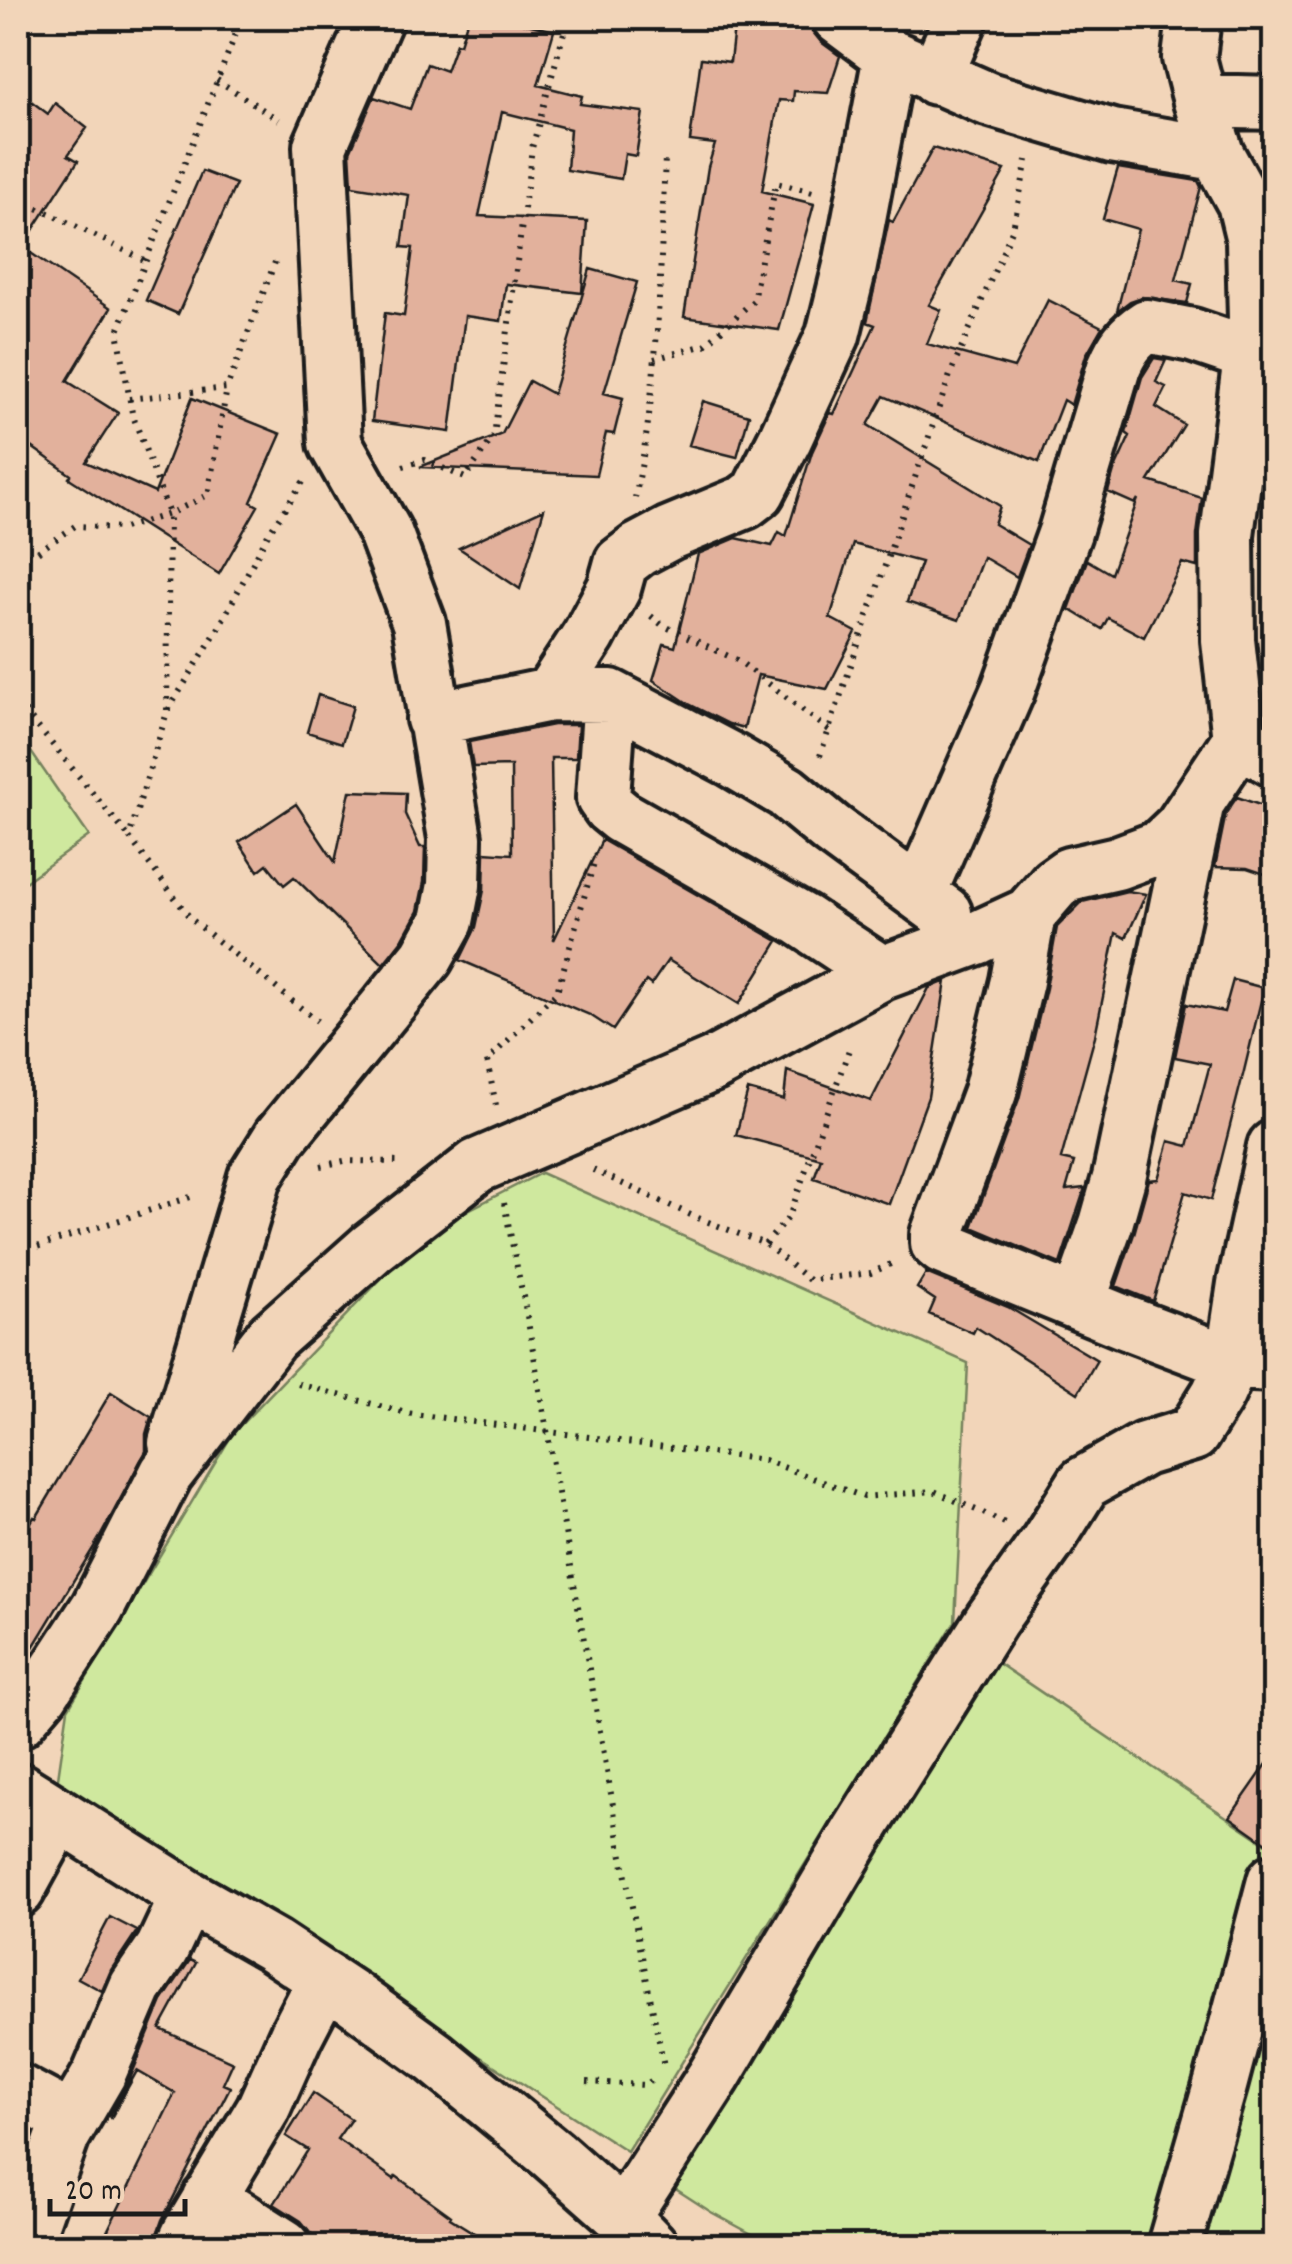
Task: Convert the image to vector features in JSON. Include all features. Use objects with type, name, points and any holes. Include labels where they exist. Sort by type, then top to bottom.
[{"type":"street","points":[[18,1721],[42,1693],[98,1607],[166,1474],[255,1177],[280,1137],[427,957],[446,921],[454,884],[456,838],[419,623],[385,532],[346,461],[320,146],[376,18]]},
{"type":"street","points":[[839,18],[912,67],[988,99],[1112,136],[1217,154]]},
{"type":"street","points":[[550,695],[589,634],[618,576],[638,550],[758,492],[833,335],[862,205],[912,67],[961,18]]},
{"type":"street","points":[[166,1474],[272,1336],[372,1248],[478,1166],[712,1065],[872,978],[1029,914],[1069,874],[1117,863],[1160,847],[1198,804],[1257,750],[1228,640],[1227,536],[1257,375],[1256,318],[1264,240],[1217,154],[1200,101],[1189,58],[1194,18]]},
{"type":"street","points":[[1200,101],[1274,103]]},
{"type":"street","points":[[919,894],[1008,690],[1065,532],[1122,349],[1147,326],[1192,335],[1257,375]]},
{"type":"street","points":[[434,719],[550,695],[610,696],[786,792],[978,937]]},
{"type":"street","points":[[610,696],[603,798],[610,808],[802,920],[872,978]]},
{"type":"street","points":[[1078,1303],[1119,1178],[1198,804]]},
{"type":"street","points":[[1029,914],[990,1092],[937,1243],[1078,1303],[1253,1364]]},
{"type":"street","points":[[1253,1364],[1244,1284],[1274,1147]]},
{"type":"street","points":[[18,1890],[38,1803],[274,1945],[434,2056],[553,2155],[637,2232],[680,2090],[859,1831],[983,1633],[1084,1482],[1144,1448],[1193,1434],[1218,1394],[1253,1364]]},
{"type":"street","points":[[1174,2246],[1274,1881]]},
{"type":"street","points":[[24,2246],[63,2136],[99,2074],[136,1987],[162,1949],[187,1896]]},
{"type":"street","points":[[183,2246],[263,2109],[325,1979]]},
{"type":"street","points":[[18,2091],[72,2120]]},
{"type":"street","points":[[210,2198],[284,2246]]},
{"type":"path","points":[[167,712],[169,514],[132,413],[118,331],[242,18]]},
{"type":"path","points":[[129,837],[167,712],[218,629],[268,534],[305,478],[346,461],[425,460],[464,478],[494,436],[532,148],[568,18]]},
{"type":"path","points":[[217,80],[320,146]]},
{"type":"path","points":[[801,804],[830,730],[950,375],[1013,228],[1037,114]]},
{"type":"path","points":[[665,158],[654,360],[642,465],[618,576],[662,625],[739,662],[830,730]]},
{"type":"path","points":[[654,360],[705,345],[753,302],[776,182],[862,205]]},
{"type":"path","points":[[18,200],[146,260]]},
{"type":"path","points":[[18,555],[33,555],[75,526],[124,528],[169,514],[208,495],[227,388],[277,258]]},
{"type":"path","points":[[129,399],[227,388]]},
{"type":"path","points":[[18,703],[191,919],[352,1049]]},
{"type":"path","points":[[587,2082],[680,2090],[623,1862],[527,1316],[511,1152],[487,1060],[556,992],[594,865],[603,798]]},
{"type":"path","points":[[764,1244],[789,1217],[872,978]]},
{"type":"path","points":[[511,1152],[623,1183],[764,1244],[809,1280],[871,1272],[937,1243]]},
{"type":"path","points":[[246,1370],[406,1413],[764,1460],[864,1497],[934,1491],[1047,1542]]},
{"type":"green space","points":[[18,733],[89,836],[18,887]]},
{"type":"green space","points":[[541,1173],[968,1363],[955,1622],[627,2151],[57,1785],[68,1709],[233,1433],[427,1231]]},
{"type":"green space","points":[[974,1647],[1274,1849],[1274,2246],[754,2246],[759,2238],[654,2175]]},
{"type":"building","points":[[468,18],[504,18],[554,31],[538,85],[582,96],[580,104],[643,112],[636,156],[625,154],[621,179],[567,170],[570,129],[502,112],[479,216],[587,221],[582,293],[506,284],[501,321],[465,316],[450,432],[372,421],[385,313],[404,316],[413,248],[402,247],[409,195],[352,186],[350,152],[374,97],[410,109],[427,64],[446,71]]},
{"type":"building","points":[[735,18],[810,18],[812,31],[840,56],[828,93],[794,91],[793,101],[779,100],[762,191],[814,204],[779,330],[684,317],[715,144],[690,141],[701,58],[730,62]]},
{"type":"building","points":[[31,101],[48,114],[55,103],[87,128],[68,155],[78,161],[22,247],[111,308],[67,381],[118,413],[86,462],[155,493],[192,398],[281,434],[251,502],[258,506],[219,574],[69,478],[71,475],[18,437],[18,119]]},
{"type":"building","points":[[933,148],[1005,170],[929,305],[941,310],[927,344],[1014,368],[1048,300],[1102,327],[1086,355],[1071,405],[1063,400],[1039,462],[884,396],[868,425],[1000,506],[994,524],[1029,545],[1017,577],[983,557],[959,620],[907,602],[921,562],[853,544],[830,618],[856,632],[827,689],[758,675],[744,728],[729,724],[653,680],[664,644],[675,647],[698,554],[736,538],[772,546],[779,532],[786,536],[812,452],[875,325],[867,322],[889,220],[893,222]]},
{"type":"building","points":[[1118,168],[1198,181],[1201,187],[1176,280],[1192,284],[1187,303],[1142,297],[1117,311],[1138,229],[1103,219]]},
{"type":"building","points":[[202,171],[236,184],[178,314],[146,300]]},
{"type":"building","points":[[590,269],[637,282],[604,393],[623,398],[614,434],[606,433],[596,475],[420,467],[502,434],[529,381],[553,394]]},
{"type":"building","points":[[1154,358],[1166,360],[1156,382],[1166,387],[1156,407],[1184,425],[1149,481],[1202,498],[1197,567],[1182,563],[1144,637],[1108,618],[1102,629],[1069,609],[1087,560],[1111,574],[1138,499],[1135,504],[1108,492],[1130,436],[1126,433],[1142,377]]},
{"type":"building","points":[[703,401],[749,415],[737,457],[689,445]]},
{"type":"building","points":[[544,509],[520,589],[459,548]]},
{"type":"building","points":[[318,695],[353,706],[342,743],[307,732]]},
{"type":"building","points":[[553,725],[578,725],[576,758],[551,758],[554,940],[602,840],[778,941],[739,1004],[668,960],[651,985],[646,981],[613,1030],[590,1015],[460,960],[476,927],[484,890],[485,852],[512,854],[511,766],[473,767],[469,742]]},
{"type":"building","points":[[350,791],[406,793],[405,814],[420,847],[425,847],[418,911],[383,964],[294,877],[284,885],[267,864],[258,871],[239,842],[296,804],[335,862]]},
{"type":"building","points":[[1237,797],[1274,810],[1274,877],[1247,868],[1215,867],[1226,813]]},
{"type":"building","points":[[1127,891],[1146,894],[1126,938],[1116,933],[1095,1036],[1061,1159],[1074,1162],[1066,1190],[1085,1188],[1060,1264],[972,1227],[1019,1099],[1057,927],[1082,902]]},
{"type":"building","points":[[1233,980],[1264,988],[1244,1071],[1211,1200],[1185,1192],[1153,1301],[1116,1286],[1149,1180],[1158,1179],[1169,1141],[1188,1146],[1210,1064],[1175,1057],[1186,1004],[1224,1012]]},
{"type":"building","points":[[946,981],[928,1097],[889,1204],[814,1178],[821,1158],[736,1135],[748,1090],[784,1100],[787,1071],[871,1101],[929,988]]},
{"type":"building","points":[[926,1273],[1008,1307],[1097,1360],[1078,1393],[976,1327],[973,1333],[929,1314],[935,1300],[917,1288]]},
{"type":"building","points":[[111,1392],[151,1417],[146,1451],[100,1537],[18,1672],[18,1544]]},
{"type":"building","points":[[1274,1754],[1274,1848],[1230,1817]]},
{"type":"building","points":[[110,1917],[137,1931],[102,1991],[78,1978]]},
{"type":"building","points":[[190,1960],[196,1963],[160,2029],[233,2062],[223,2084],[230,2087],[162,2220],[153,2246],[100,2246],[175,2093],[137,2071],[109,2116],[127,2086],[162,2001]]},
{"type":"building","points":[[313,2093],[351,2119],[337,2139],[495,2246],[314,2246],[311,2233],[301,2221],[274,2204],[308,2150],[286,2136]]}]
